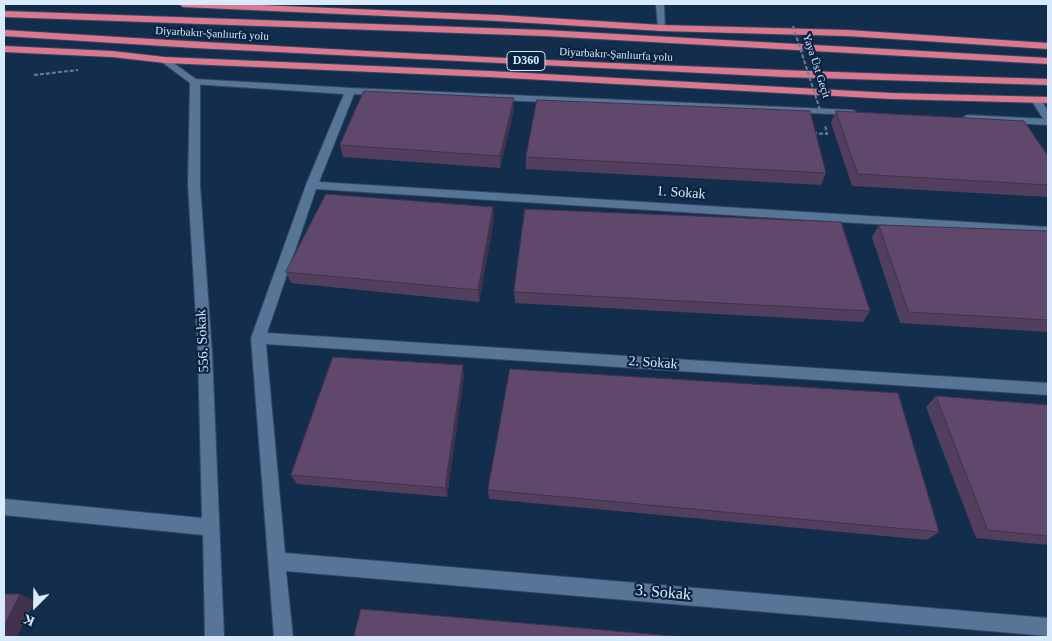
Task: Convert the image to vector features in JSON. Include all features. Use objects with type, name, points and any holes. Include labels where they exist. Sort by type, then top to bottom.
[{"type":"highway","points":[[183,4],[662,28],[847,33],[1048,46]]},
{"type":"highway","name":"Diyarbakır-Şanlıurfa yolu","points":[[4,14],[544,34],[1048,61]]},
{"type":"highway","points":[[260,24],[430,15]]},
{"type":"highway","points":[[747,31],[919,47],[1026,60]]},
{"type":"highway","name":"Diyarbakır-Şanlıurfa yolu","points":[[4,33],[195,45],[784,74],[1048,82]]},
{"type":"highway","points":[[4,44],[165,60],[489,74],[891,96],[1048,100]]},
{"type":"highway","points":[[4,49],[112,54]]},
{"type":"highway","points":[[489,74],[610,74],[699,70]]},
{"type":"street","points":[[660,4],[662,28]]},
{"type":"street","points":[[165,60],[195,82],[861,113]]},
{"type":"street","name":"556. Sokak","points":[[195,82],[194,185],[204,352],[215,637]]},
{"type":"street","points":[[284,637],[258,338],[312,185],[350,90]]},
{"type":"street","points":[[1036,100],[1048,120]]},
{"type":"street","points":[[960,118],[1048,120]]},
{"type":"street","name":"1. Sokak","points":[[312,185],[1048,231]]},
{"type":"street","name":"2. Sokak","points":[[258,338],[1048,388]]},
{"type":"street","points":[[4,507],[211,527]]},
{"type":"street","name":"3. Sokak","points":[[277,561],[1048,627]]},
{"type":"path","name":"Yaya Üst Geçit","points":[[793,26],[821,112]]},
{"type":"building","points":[[364,91],[514,98],[500,156],[340,145]]},
{"type":"building","points":[[537,100],[810,111],[826,173],[526,157]]},
{"type":"building","points":[[836,111],[1024,121],[1048,156],[1048,185],[858,174]]},
{"type":"building","points":[[326,194],[493,207],[478,290],[286,272]]},
{"type":"building","points":[[525,209],[841,222],[870,311],[514,292]]},
{"type":"building","points":[[879,225],[1048,231],[1048,320],[909,312]]},
{"type":"building","points":[[333,357],[463,365],[445,488],[291,475]]},
{"type":"building","points":[[510,369],[898,393],[939,532],[488,490]]},
{"type":"building","points":[[936,396],[1048,405],[1048,536],[988,530]]},
{"type":"building","points":[[4,594],[20,594],[4,626]]},
{"type":"building","points":[[361,609],[684,637],[354,637]]}]
